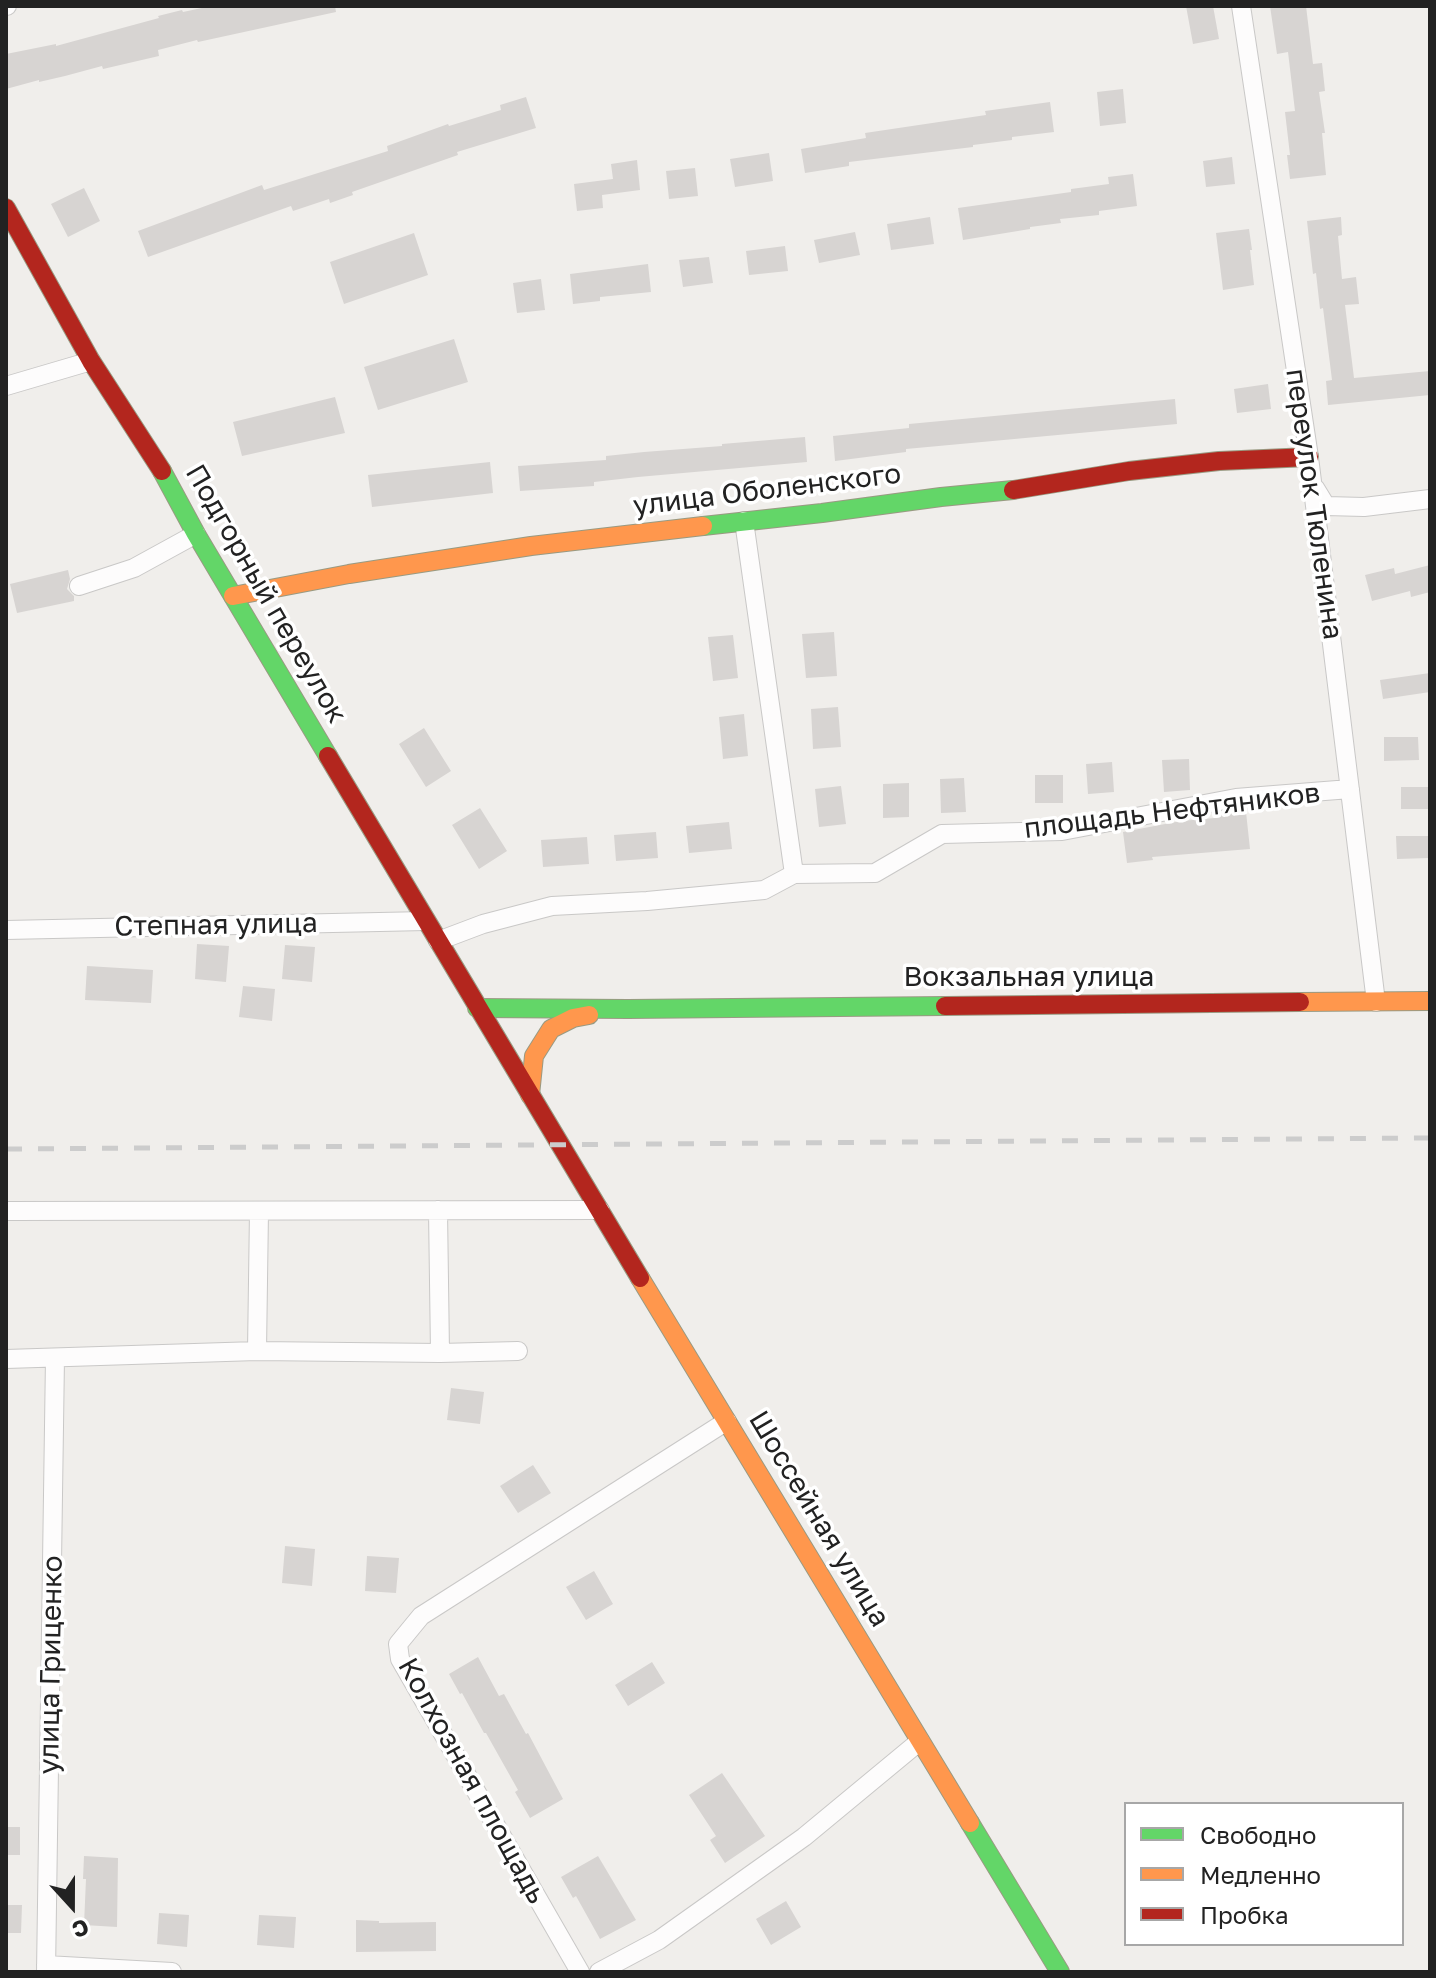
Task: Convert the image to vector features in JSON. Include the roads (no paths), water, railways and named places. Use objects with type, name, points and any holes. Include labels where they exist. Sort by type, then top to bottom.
[{"type":"main road","name":"Подгорный переулок","points":[[6,208],[91,361],[163,473],[196,534],[530,1095]]},
{"type":"main road","name":"улица Оболенского","points":[[233,596],[349,574],[531,546],[1027,489],[1129,471],[1219,461],[1309,457]]},
{"type":"main road","name":"Вокзальная улица","points":[[628,1009],[1430,1001]]},
{"type":"main road","points":[[477,1008],[628,1009]]},
{"type":"main road","points":[[530,1095],[534,1056],[551,1029],[573,1018],[628,1009]]},
{"type":"main road","name":"Шоссейная улица","points":[[530,1095],[1060,1972]]},
{"type":"street","name":"переулок Тюленина","points":[[1241,6],[1313,485],[1376,1002]]},
{"type":"street","points":[[6,386],[91,361]]},
{"type":"street","points":[[1313,485],[1326,506],[1364,507],[1430,499]]},
{"type":"street","points":[[744,521],[794,874]]},
{"type":"street","points":[[79,586],[134,568],[196,534]]},
{"type":"street","name":"площадь Нефтяников","points":[[438,941],[483,924],[552,906],[764,890],[794,874],[875,873],[942,834],[1062,831],[1236,798],[1350,789]]},
{"type":"street","name":"Степная улица","points":[[6,930],[426,921]]},
{"type":"street","points":[[438,1210],[440,1353]]},
{"type":"street","points":[[6,1211],[600,1210]]},
{"type":"street","points":[[257,1351],[259,1211]]},
{"type":"street","points":[[6,1359],[257,1351],[518,1351]]},
{"type":"street","name":"улица Гриценко","points":[[46,1969],[55,1358]]},
{"type":"street","name":"Колхозная площадь","points":[[580,1972],[400,1659],[398,1644],[421,1616],[727,1421]]},
{"type":"street","points":[[599,1972],[659,1940],[804,1837],[920,1741]]},
{"type":"street","points":[[46,1969],[172,1972]]},
{"type":"railway","points":[[6,1149],[1430,1138]]}]
